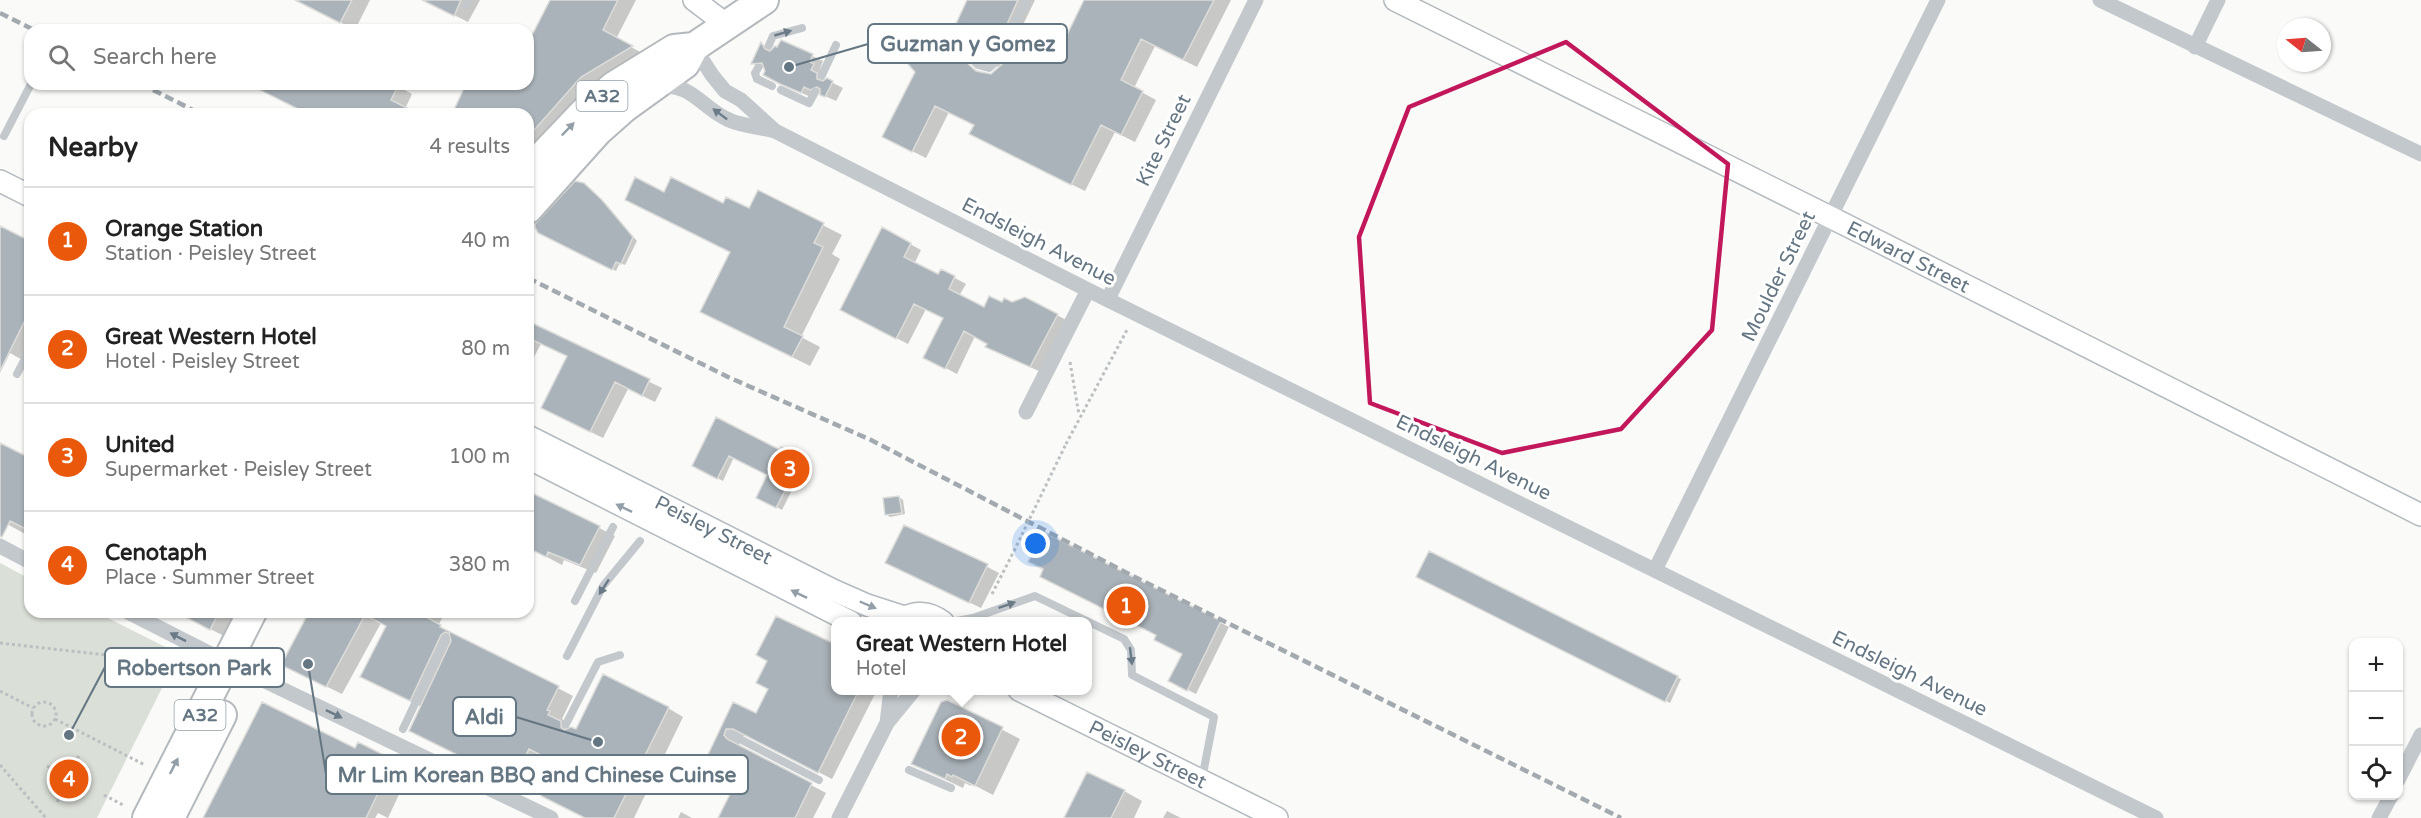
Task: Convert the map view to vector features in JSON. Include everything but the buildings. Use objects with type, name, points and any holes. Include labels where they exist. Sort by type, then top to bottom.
[{"type":"highway","name":"A32","points":[[534,201],[598,131],[624,108],[685,64],[694,47],[724,12],[764,0]]},
{"type":"highway","name":"A32","points":[[534,165],[589,106],[614,86],[674,49],[694,47]]},
{"type":"highway","name":"A32","points":[[170,818],[235,667],[250,618]]},
{"type":"highway","name":"A32","points":[[136,812],[270,618]]},
{"type":"street","points":[[694,0],[724,12]]},
{"type":"street","name":"Kite Street","points":[[1108,299],[1256,0]]},
{"type":"street","name":"Edward Street","points":[[1395,0],[2421,515]]},
{"type":"street","name":"Moulder Street","points":[[1655,570],[1938,0]]},
{"type":"street","points":[[2100,0],[2421,154]]},
{"type":"street","points":[[2195,47],[2218,0]]},
{"type":"street","name":"Endsleigh Avenue","points":[[694,47],[725,91],[741,100],[775,131]]},
{"type":"street","name":"Endsleigh Avenue","points":[[653,88],[675,87],[690,92],[728,120],[775,131],[1088,290],[2156,818]]},
{"type":"street","points":[[0,181],[24,193]]},
{"type":"street","points":[[1026,412],[1088,290]]},
{"type":"street","name":"Peisley Street","points":[[534,439],[833,590],[897,617]]},
{"type":"street","name":"Peisley Street","points":[[534,461],[842,617]]},
{"type":"street","points":[[0,546],[24,559]]},
{"type":"street","name":"Peisley Street","points":[[910,617],[925,613],[934,617]]},
{"type":"street","points":[[140,618],[235,667],[551,818]]},
{"type":"street","points":[[887,723],[890,695]]},
{"type":"street","points":[[838,818],[887,723],[910,695]]},
{"type":"street","name":"Peisley Street","points":[[1029,695],[1277,818]]},
{"type":"street","points":[[2403,770],[2421,735]]},
{"type":"street","points":[[2379,818],[2388,800]]},
{"type":"lane","points":[[919,34],[968,56],[978,65],[989,68],[997,62],[1027,0]]},
{"type":"lane","points":[[769,45],[772,36],[802,28]]},
{"type":"lane","points":[[822,75],[836,45]]},
{"type":"lane","points":[[758,68],[755,73],[758,79],[772,86]]},
{"type":"lane","points":[[4,136],[28,90]]},
{"type":"lane","points":[[781,90],[809,103],[815,92]]},
{"type":"lane","points":[[17,374],[24,361]]},
{"type":"lane","points":[[575,602],[613,527]]},
{"type":"lane","points":[[567,656],[603,586],[640,541]]},
{"type":"lane","points":[[977,617],[1035,596],[1080,617]]},
{"type":"lane","points":[[1092,623],[1128,642],[1131,650],[1132,675],[1214,717],[1202,781]]},
{"type":"lane","points":[[403,729],[446,638]]},
{"type":"lane","points":[[566,724],[598,662],[620,655]]},
{"type":"lane","points":[[730,734],[819,780]]},
{"type":"lane","points":[[909,770],[951,788]]},
{"type":"path","points":[[992,594],[1079,417],[1135,313]]},
{"type":"path","points":[[1065,335],[1079,417]]},
{"type":"path","points":[[0,643],[196,665]]},
{"type":"path","points":[[0,691],[33,709]]},
{"type":"path","points":[[42,702],[50,703],[55,708],[55,719],[49,725],[41,725],[33,717],[33,709],[42,702]]},
{"type":"path","points":[[55,719],[146,765]]},
{"type":"path","points":[[75,764],[80,753]]},
{"type":"path","points":[[0,765],[46,818]]},
{"type":"path","points":[[47,766],[57,771]]},
{"type":"path","points":[[57,802],[63,790]]},
{"type":"path","points":[[104,795],[136,812]]},
{"type":"highlighted area","points":[[1566,42],[1728,164],[1712,330],[1621,429],[1502,453],[1370,403],[1359,237],[1409,107]]},
{"type":"shaded area","points":[[0,563],[24,576],[24,618],[108,618],[179,654],[97,818],[0,818]]},
{"type":"railway","points":[[0,13],[24,25]]},
{"type":"railway","points":[[153,90],[189,108]]},
{"type":"railway","points":[[534,281],[728,377],[871,440],[1131,575],[1621,818]]},
{"type":"place","name":"Guzman y Gomez","points":[[789,67]]},
{"type":"place","name":"United","points":[[790,469]]},
{"type":"place","name":"Orange Station","points":[[1126,606]]},
{"type":"place","name":"Mr Lim Korean BBQ and Chinese Cuinse","points":[[308,664]]},
{"type":"place","name":"Robertson Park","points":[[69,735]]},
{"type":"place","name":"Great Western Hotel","points":[[961,737]]},
{"type":"place","name":"Aldi","points":[[598,742]]},
{"type":"place","name":"Cenotaph","points":[[69,779]]}]
